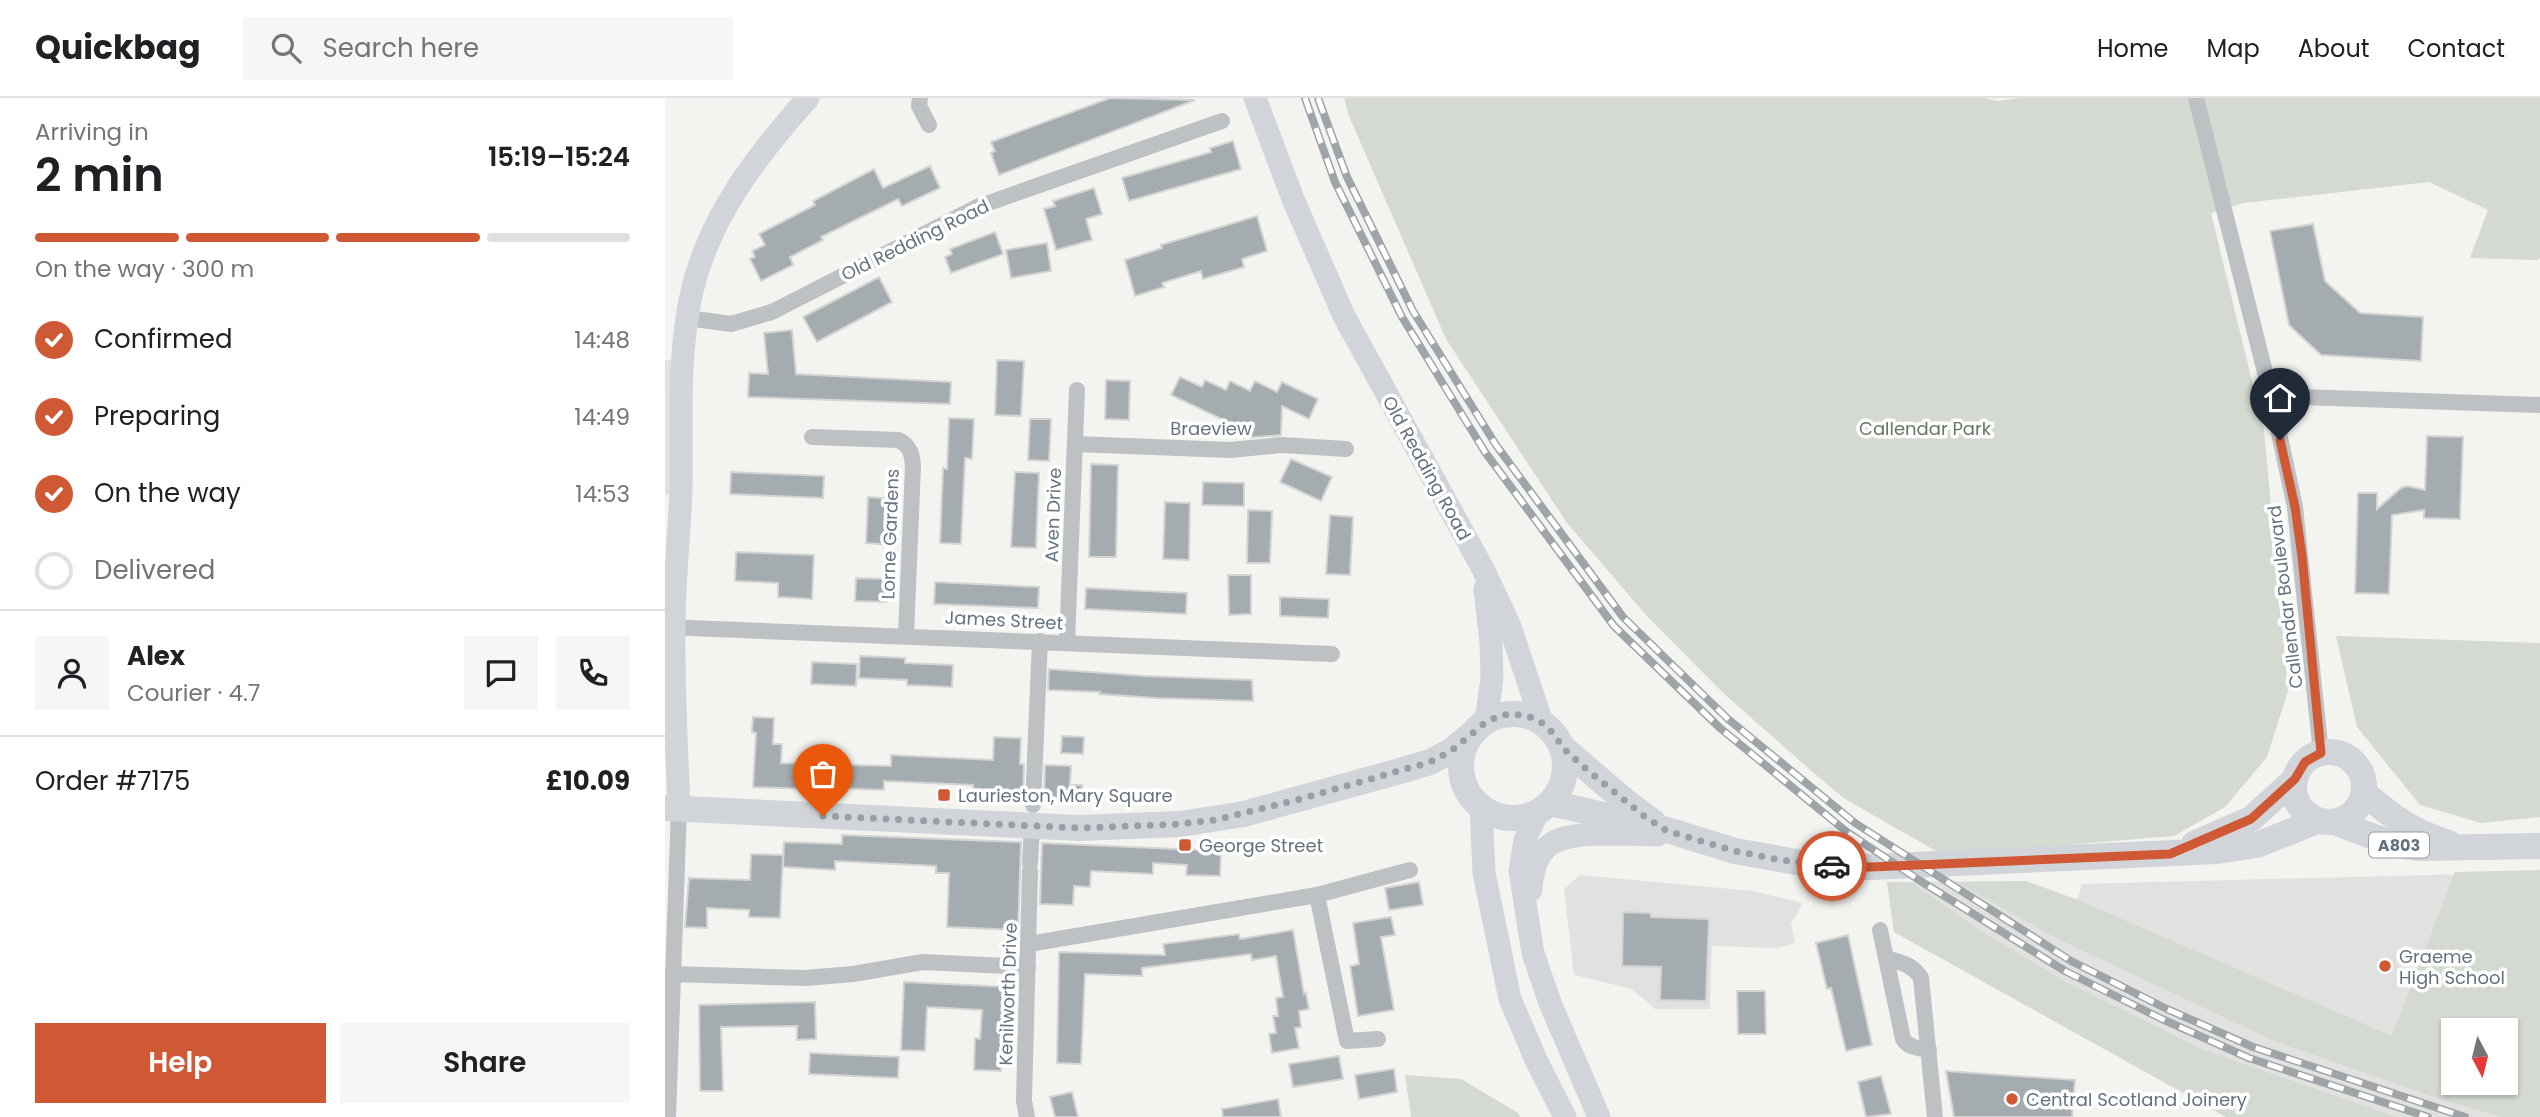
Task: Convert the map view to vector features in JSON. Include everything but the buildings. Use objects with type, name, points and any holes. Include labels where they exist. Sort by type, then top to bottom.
[{"type":"main road","points":[[672,808],[669,627],[681,491],[674,361],[688,318],[692,290],[733,192],[768,144],[809,98]]},
{"type":"main road","name":"Old Redding Road","points":[[1255,98],[1293,199],[1344,316],[1483,569],[1509,624],[1542,723]]},
{"type":"main road","name":"Old Redding Road","points":[[1479,728],[1492,678],[1483,569]]},
{"type":"main road","name":"A803","points":[[672,808],[1032,815],[1141,826],[1215,820],[1284,804],[1430,762],[1451,751],[1479,728],[1502,715],[1515,714],[1542,723],[1554,734],[1563,748],[1625,801],[1667,831]]},
{"type":"main road","points":[[1479,728],[1461,760],[1462,775],[1474,800],[1481,839],[1483,873],[1510,999],[1537,1062],[1565,1117]]},
{"type":"main road","points":[[1563,748],[1566,762],[1558,794],[1544,808],[1525,840],[1525,877],[1533,953],[1549,1003],[1598,1117]]},
{"type":"main road","name":"A803","points":[[1400,771],[1451,781],[1496,816],[1509,819],[1544,808],[1667,831],[1735,851],[1781,860],[1844,867],[2170,854],[2257,845],[2354,813],[2364,792],[2364,782],[2357,765],[2341,754],[2321,753],[2305,762],[2295,779],[2251,819],[2170,854]]},
{"type":"main road","name":"A803","points":[[2295,779],[2296,799],[2301,808],[2325,821],[2393,845],[2417,848],[2540,846]]},
{"type":"main road","name":"A803","points":[[2364,792],[2387,813],[2403,822],[2441,841],[2468,848]]},
{"type":"main road","points":[[1525,877],[1548,846],[1562,837],[1614,834],[1696,839]]},
{"type":"street","points":[[919,98],[919,106],[929,125]]},
{"type":"street","name":"Callendar Boulevard","points":[[2196,98],[2271,396],[2295,507],[2321,753]]},
{"type":"street","name":"Old Redding Road","points":[[688,318],[731,324],[772,312],[977,207],[1222,121]]},
{"type":"street","name":"Aven Drive","points":[[1067,642],[1077,390]]},
{"type":"street","points":[[2271,396],[2540,405]]},
{"type":"street","name":"Lorne Gardens","points":[[812,437],[898,440],[906,443],[912,454],[906,635]]},
{"type":"street","name":"Braeview","points":[[1075,444],[1230,450],[1282,445],[1346,449]]},
{"type":"street","name":"James Street","points":[[669,627],[1332,654]]},
{"type":"street","points":[[1032,815],[1040,641]]},
{"type":"street","points":[[668,1117],[667,1019],[672,974],[672,808]]},
{"type":"street","name":"Kenilworth Drive","points":[[1027,1117],[1024,1101],[1032,815]]},
{"type":"street","points":[[1029,944],[1317,895],[1410,870]]},
{"type":"street","points":[[1317,895],[1347,1041],[1378,1039]]},
{"type":"street","points":[[1880,930],[1903,1038],[1914,1048],[1929,1050]]},
{"type":"street","points":[[1886,958],[1909,965],[1921,978],[1935,1117]]},
{"type":"street","points":[[672,974],[805,978],[853,974],[923,962],[1028,967]]},
{"type":"shaded area","points":[[665,360],[682,362],[681,491],[665,495]]},
{"type":"shaded area","points":[[2540,872],[2540,1117],[2229,1117],[1894,932],[1887,882],[2026,881],[2077,900],[2082,884]]},
{"type":"shaded area","points":[[1580,875],[1753,891],[1803,903],[1791,924],[1795,943],[1777,948],[1712,946],[1710,1009],[1655,1009],[1632,989],[1574,975],[1564,889]]},
{"type":"green space","name":"Callendar Park","points":[[1344,98],[1984,98],[1997,101],[2020,98],[2540,98],[2540,258],[2470,258],[2488,210],[2429,182],[2244,203],[2211,213],[2264,430],[2288,691],[2267,757],[2225,807],[2174,836],[1943,855],[1845,799],[1808,768],[1722,692],[1646,615],[1567,523],[1446,339],[1349,116]]},
{"type":"green space","points":[[2336,636],[2540,643],[2540,817],[2481,823],[2420,805],[2357,727]]},
{"type":"green space","points":[[2540,870],[2540,1117],[2501,1117],[2428,1095],[2274,1041],[2054,937],[1957,882],[2026,881],[2078,900],[2392,1036],[2455,872]]},
{"type":"green space","points":[[1887,882],[1911,882],[1981,931],[2066,982],[2204,1050],[2397,1117],[2226,1117],[1894,932]]},
{"type":"green space","points":[[1405,1075],[1461,1079],[1518,1113],[1520,1117],[1411,1117]]},
{"type":"railway","points":[[1305,98],[1335,182],[1402,317],[1485,452],[1614,626],[1720,728],[1847,832],[2065,971],[2249,1058],[2428,1117]]},
{"type":"railway","points":[[1318,98],[1347,177],[1413,311],[1496,445],[1623,617],[1728,719],[1855,823],[2071,961],[2167,1009],[2253,1047],[2465,1117]]},
{"type":"way so far","points":[[823,816],[1079,828],[1215,820],[1430,762],[1451,751],[1486,722],[1502,715],[1515,714],[1542,723],[1554,734],[1563,748],[1586,769],[1667,831],[1735,851],[1832,866]]},
{"type":"place","name":"Laurieston, Mary Square","points":[[944,795]]},
{"type":"place","name":"George Street","points":[[1185,845]]},
{"type":"place","name":"Graeme High School","points":[[2385,966]]},
{"type":"place","name":"Central Scotland Joinery","points":[[2012,1099]]},
{"type":"route","points":[[1832,866],[1871,867],[2170,854],[2251,819],[2295,779],[2305,762],[2321,753],[2302,556],[2295,507],[2280,440]]}]
